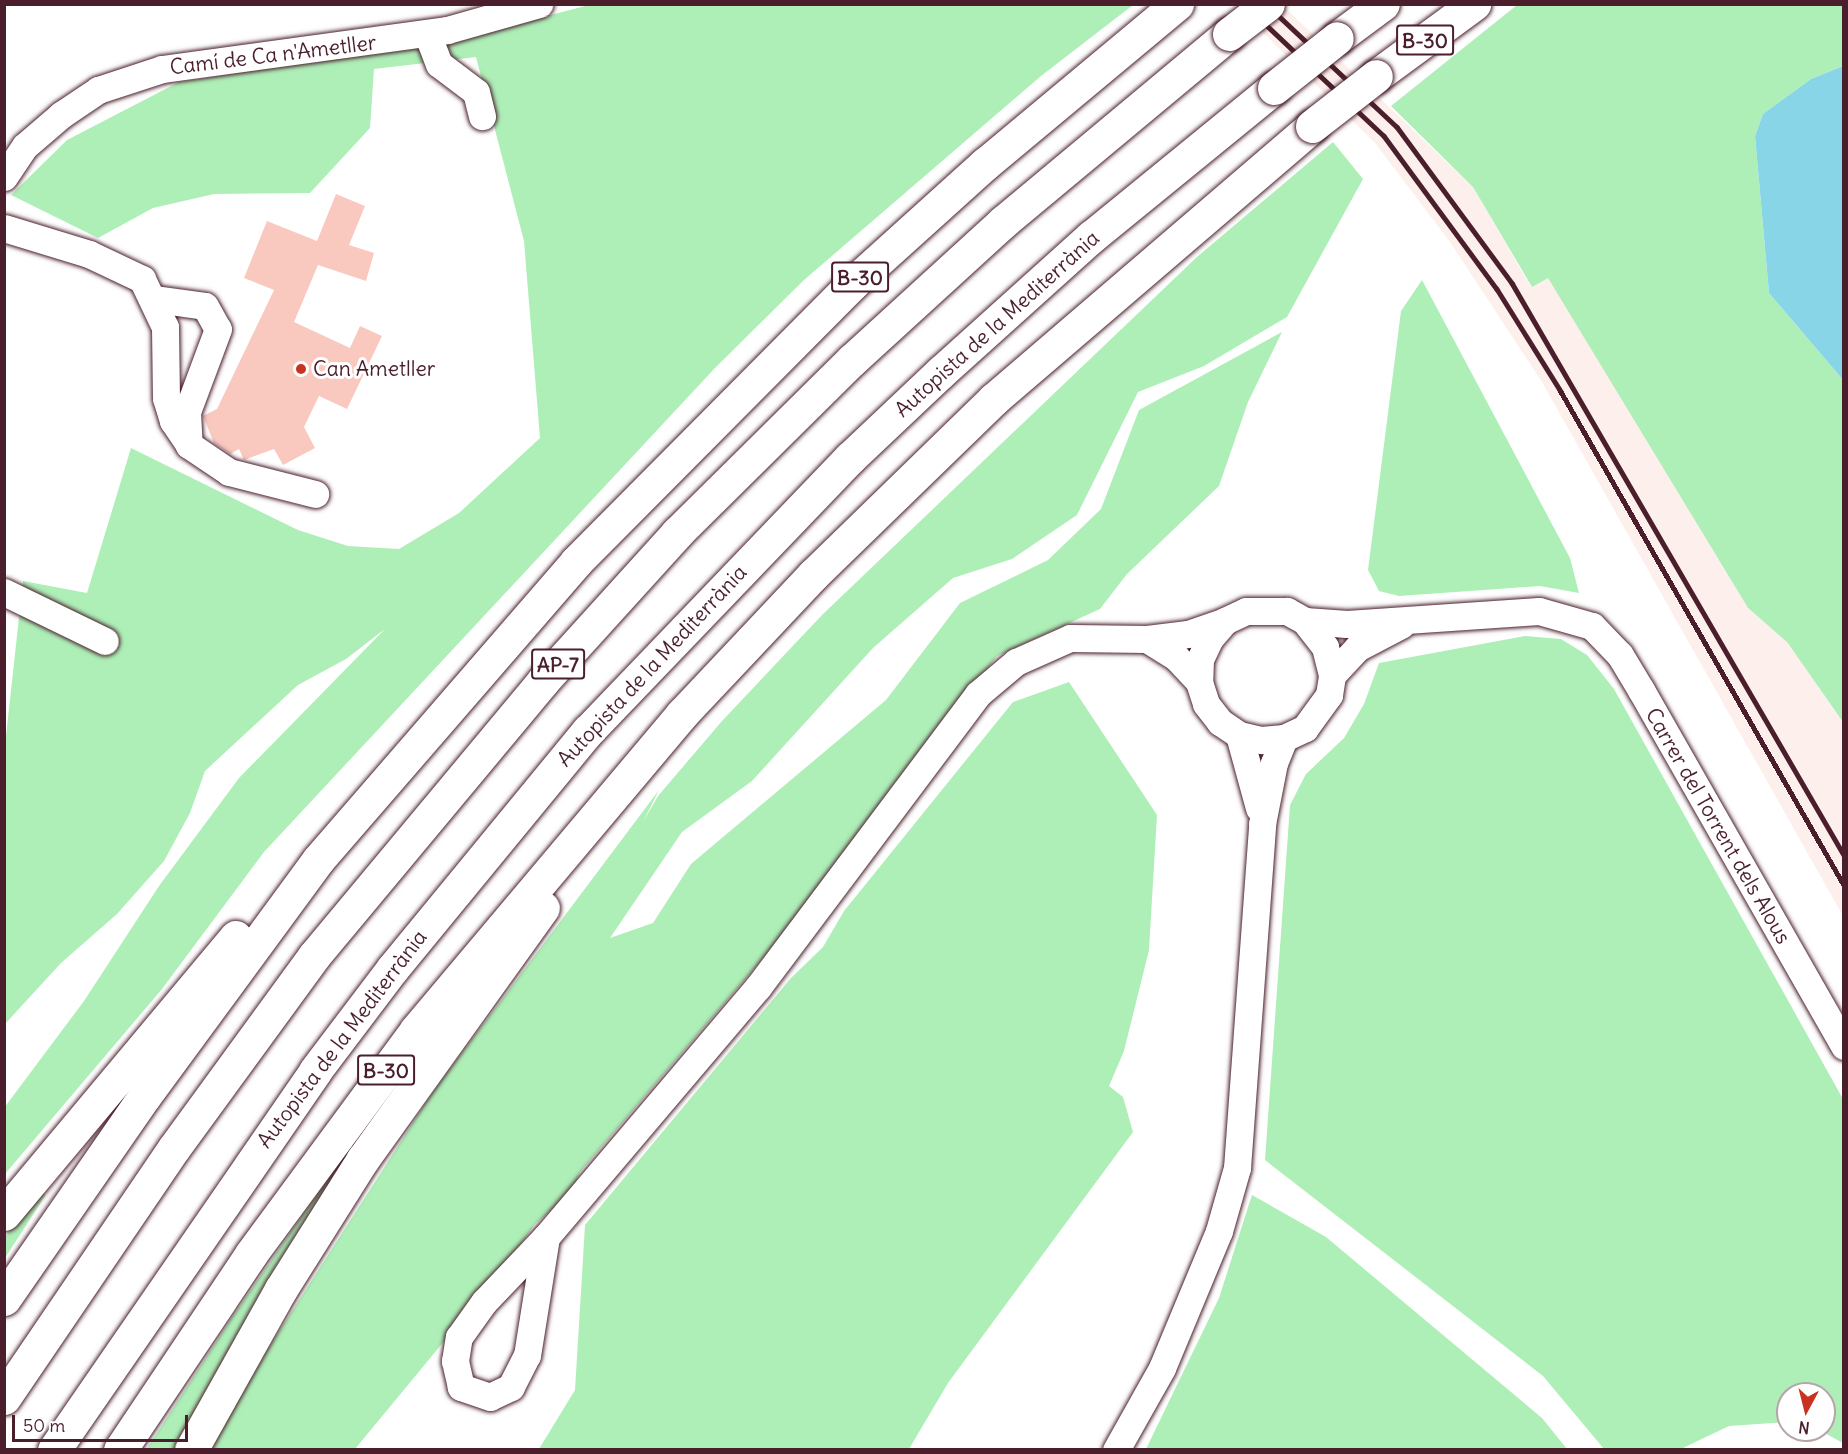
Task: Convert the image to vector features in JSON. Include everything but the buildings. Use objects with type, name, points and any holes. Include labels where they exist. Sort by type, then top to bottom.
[{"type":"highway","name":"B-30","points":[[4,1299],[144,1097],[318,860],[448,706],[576,562],[759,372],[986,164],[1177,4]]},
{"type":"highway","name":"AP-7","points":[[4,1398],[174,1148],[314,956],[543,681],[677,533],[852,360],[1003,222],[1268,4]]},
{"type":"highway","name":"Autopista de la Mediterrània","points":[[54,1449],[315,1071],[393,968],[588,731],[817,491],[941,372],[1092,237],[1274,88],[1383,4]]},
{"type":"highway","name":"B-30","points":[[120,1449],[257,1245],[416,1030],[682,714],[968,423],[1311,126],[1474,4]]},
{"type":"highway","points":[[4,1214],[288,875],[448,706]]},
{"type":"highway","points":[[190,1449],[281,1289],[363,1159],[682,714]]},
{"type":"street","name":"Camí de Ca n'Ametller","points":[[4,177],[15,150],[98,90],[162,69],[427,33],[539,4]]},
{"type":"street","points":[[427,33],[439,64],[476,92],[482,116]]},
{"type":"street","points":[[4,228],[119,265],[142,279],[155,299],[165,327],[166,398],[172,421],[189,445],[230,472],[315,494]]},
{"type":"street","points":[[155,299],[205,306],[218,329],[187,412],[189,445]]},
{"type":"street","points":[[4,592],[105,641]]},
{"type":"street","points":[[546,1237],[526,1355],[511,1387],[490,1397],[461,1387],[455,1361],[459,1337],[514,1267],[546,1237],[758,987],[978,694],[1016,662],[1070,638],[1147,639],[1188,634],[1266,608],[1305,621],[1339,624],[1408,621]]},
{"type":"street","name":"Carrer del Torrent dels Alous","points":[[1408,621],[1517,611],[1578,620],[1592,626],[1620,656],[1844,1046]]},
{"type":"street","points":[[1225,621],[1209,638],[1200,659],[1199,682],[1206,704],[1220,722],[1239,735],[1261,740],[1284,738],[1305,728],[1319,713],[1332,675],[1357,648],[1408,621]]},
{"type":"street","points":[[1305,621],[1326,647],[1332,675]]},
{"type":"street","points":[[1147,639],[1176,657],[1199,682]]},
{"type":"street","points":[[1239,735],[1255,783],[1262,824]]},
{"type":"street","points":[[1116,1449],[1166,1357],[1219,1231],[1237,1168],[1262,824],[1274,763],[1284,738]]},
{"type":"shaded area","points":[[1235,5],[1282,5],[1473,187],[1531,287],[1548,277],[1748,608],[1787,642],[1843,722],[1843,916],[1542,382],[1450,242],[1375,143]]},
{"type":"green space","points":[[589,5],[1133,5],[1041,76],[804,280],[715,368],[264,852],[162,989],[5,1174],[4,1108],[84,1001],[159,886],[239,778],[385,629],[346,659],[298,685],[205,771],[190,813],[164,861],[117,914],[61,963],[5,1024],[4,754],[23,581],[87,593],[131,448],[298,530],[348,546],[399,549],[459,513],[540,438],[524,241],[476,57],[374,69],[370,128],[310,193],[214,194],[153,208],[98,238],[11,195],[67,140],[179,82],[456,40]]},
{"type":"green space","points":[[1517,5],[1843,5],[1843,66],[1811,79],[1763,114],[1755,136],[1769,293],[1843,380],[1843,722],[1787,642],[1748,608],[1548,278],[1532,287],[1473,187],[1391,106]]},
{"type":"green space","points":[[1333,142],[1363,179],[1287,317],[1204,366],[1138,392],[1077,515],[1012,559],[953,578],[873,648],[752,781],[682,832],[610,938],[653,923],[691,864],[886,700],[960,603],[1048,560],[1101,509],[1139,410],[1282,332],[1248,402],[1219,486],[1127,574],[1100,609],[997,656],[770,950],[580,1172],[572,1192],[534,1225],[508,1264],[355,1449],[211,1450],[253,1372],[434,1090],[659,790],[643,822],[658,796],[722,721],[823,614],[1197,257]]},
{"type":"green space","points":[[1422,280],[1570,558],[1579,593],[1540,586],[1399,596],[1379,591],[1368,570],[1401,311]]},
{"type":"green space","points":[[1525,636],[1561,639],[1587,655],[1614,689],[1843,1099],[1843,1443],[1836,1439],[1836,1382],[1776,1382],[1776,1423],[1729,1426],[1681,1449],[1604,1449],[1543,1376],[1265,1160],[1290,805],[1306,774],[1344,738],[1364,704],[1379,663]]},
{"type":"green space","points":[[1069,682],[1157,815],[1149,950],[1124,1051],[1109,1086],[1123,1097],[1133,1132],[948,1383],[909,1449],[539,1449],[575,1390],[585,1225],[791,978],[823,947],[844,911],[1013,702]]},
{"type":"green space","points":[[353,1142],[174,1449],[146,1450],[233,1316]]},
{"type":"green space","points":[[42,1189],[45,1196],[5,1258],[5,1237]]},
{"type":"green space","points":[[1252,1195],[1326,1237],[1542,1418],[1567,1449],[1146,1449],[1219,1298]]},
{"type":"water","points":[[1843,66],[1843,380],[1769,293],[1755,136],[1763,114],[1811,79]]},
{"type":"railway","points":[[1244,4],[1384,136],[1497,289],[1560,390],[1844,885]]},
{"type":"railway","points":[[1266,4],[1397,127],[1512,283],[1844,855]]},
{"type":"place","name":"Can Ametller","points":[[301,369]]}]
